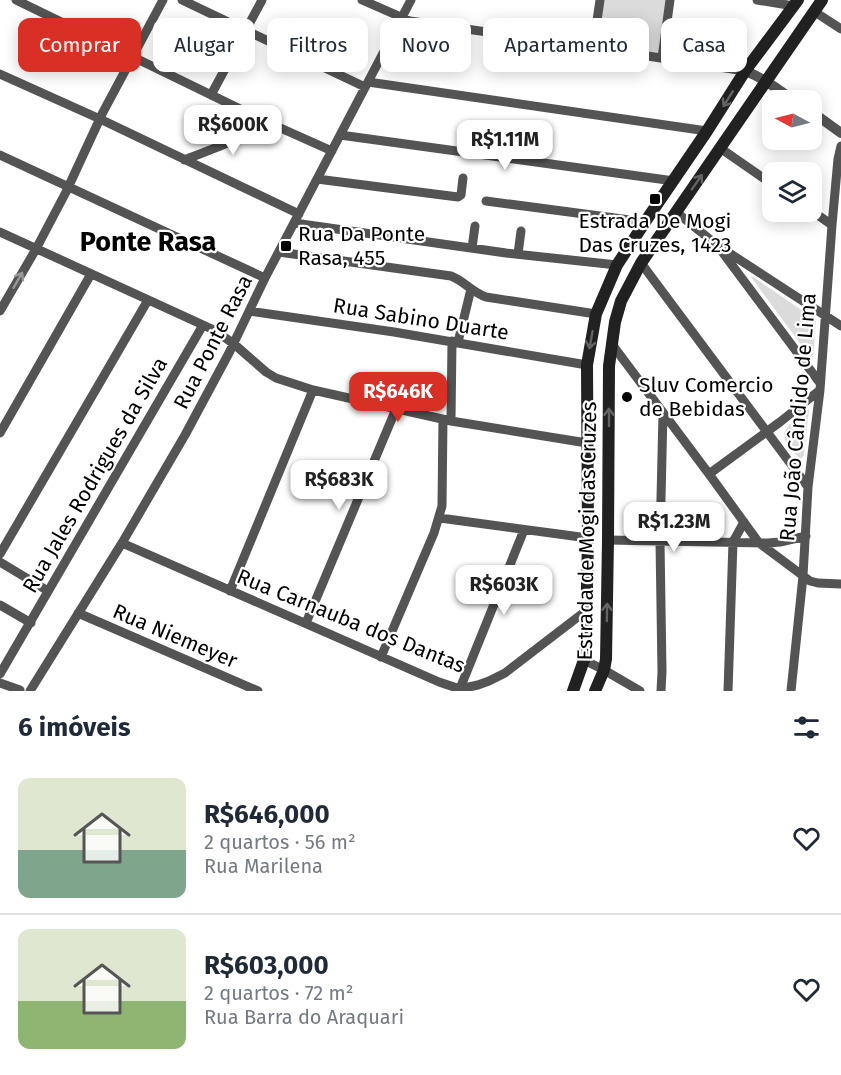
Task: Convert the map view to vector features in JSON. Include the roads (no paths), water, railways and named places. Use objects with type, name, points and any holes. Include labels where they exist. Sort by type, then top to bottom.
[{"type":"main road","name":"Estrada de Mogi das Cruzes","points":[[595,691],[604,670],[606,650],[609,366],[611,343],[621,301],[641,263],[822,0]]},
{"type":"main road","name":"Estrada de Mogi das Cruzes","points":[[747,68],[796,3]]},
{"type":"main road","name":"Estrada de Mogi das Cruzes","points":[[573,691],[584,660],[588,538],[587,366],[596,314],[618,266],[744,72]]},
{"type":"street","points":[[16,0],[54,18]]},
{"type":"street","points":[[141,41],[163,0]]},
{"type":"street","points":[[182,0],[219,18]]},
{"type":"street","points":[[253,18],[262,0]]},
{"type":"street","points":[[362,0],[402,18]]},
{"type":"street","name":"Rua Ponte Rasa","points":[[402,18],[411,0]]},
{"type":"street","points":[[597,18],[600,0]]},
{"type":"street","points":[[668,18],[670,0]]},
{"type":"street","points":[[756,0],[796,3]]},
{"type":"street","points":[[815,12],[841,29]]},
{"type":"street","points":[[255,35],[367,85],[707,131]]},
{"type":"street","points":[[141,60],[332,151]]},
{"type":"street","name":"Rua Ponte Rasa","points":[[21,691],[78,613],[185,435],[380,60]]},
{"type":"street","points":[[0,311],[69,187],[125,72]]},
{"type":"street","points":[[211,95],[224,72]]},
{"type":"street","points":[[747,72],[780,90]]},
{"type":"street","points":[[0,74],[299,214]]},
{"type":"street","points":[[822,119],[841,133]]},
{"type":"street","points":[[184,160],[235,140],[267,122]]},
{"type":"street","points":[[340,135],[674,181]]},
{"type":"street","name":"Rua João Cândido de Lima","points":[[791,691],[841,146]]},
{"type":"street","points":[[720,148],[762,177]]},
{"type":"street","points":[[0,155],[265,278]]},
{"type":"street","points":[[317,179],[458,197],[461,195],[463,178]]},
{"type":"street","points":[[489,198],[645,222]]},
{"type":"street","points":[[676,212],[717,245],[841,326]]},
{"type":"street","points":[[822,218],[832,225]]},
{"type":"street","points":[[294,223],[618,266]]},
{"type":"street","points":[[472,248],[475,226]]},
{"type":"street","points":[[518,254],[521,231]]},
{"type":"street","points":[[0,232],[214,330],[276,378],[313,390],[447,420],[587,443]]},
{"type":"street","points":[[709,474],[767,432],[820,387],[717,245]]},
{"type":"street","points":[[279,252],[451,276],[486,297],[596,314]]},
{"type":"street","points":[[641,263],[808,487]]},
{"type":"street","points":[[738,274],[747,265]]},
{"type":"street","points":[[0,433],[91,274]]},
{"type":"street","points":[[381,657],[440,518],[455,342],[471,289]]},
{"type":"street","points":[[0,554],[148,300]]},
{"type":"street","name":"Rua Sabino Duarte","points":[[249,311],[455,342],[587,366]]},
{"type":"street","name":"Rua Jales Rodrigues da Silva","points":[[0,674],[203,325]]},
{"type":"street","points":[[611,343],[759,543],[810,581],[841,584]]},
{"type":"street","points":[[230,591],[313,390]]},
{"type":"street","points":[[306,623],[396,409]]},
{"type":"street","points":[[661,691],[660,541],[663,413]]},
{"type":"street","points":[[440,518],[588,538]]},
{"type":"street","points":[[728,691],[734,542],[744,522]]},
{"type":"street","points":[[459,690],[524,530]]},
{"type":"street","points":[[608,540],[759,543],[780,542],[806,536]]},
{"type":"street","name":"Rua Carnauba dos Dantas","points":[[122,543],[459,690],[478,685],[505,673],[587,610]]},
{"type":"street","points":[[0,562],[48,591]]},
{"type":"street","points":[[0,605],[31,623]]},
{"type":"street","name":"Rua Niemeyer","points":[[78,613],[258,691]]},
{"type":"street","points":[[584,660],[640,691]]},
{"type":"street","points":[[0,682],[21,691]]},
{"type":"place","name":"Estrada De Mogi Das Cruzes, 1423","points":[[655,199]]},
{"type":"place","name":"Rua Da Ponte Rasa, 455","points":[[286,246]]},
{"type":"place","name":"Sluv Comercio de Bebidas","points":[[627,397]]},
{"type":"district","name":"Ponte Rasa","points":[[148,242]]}]
